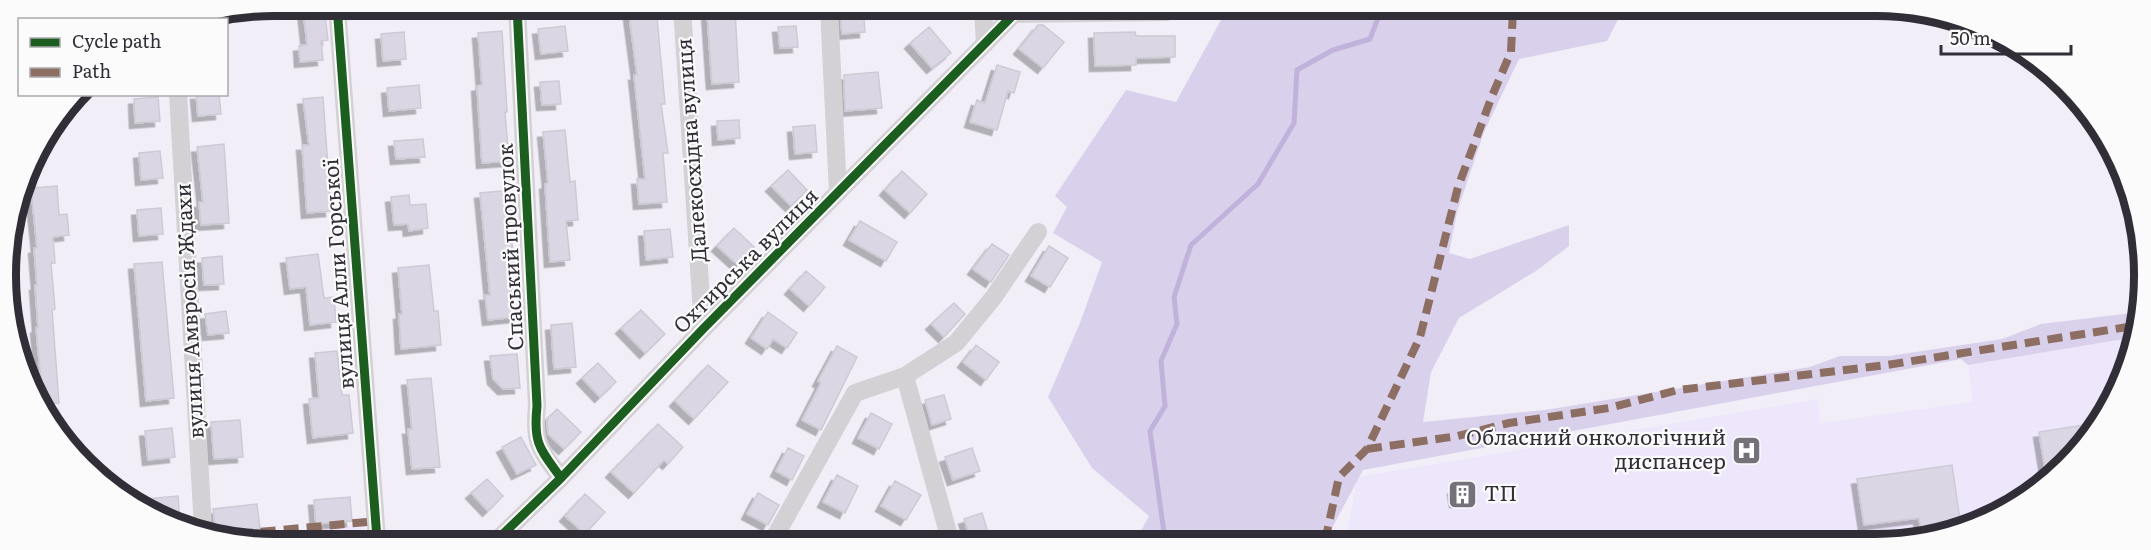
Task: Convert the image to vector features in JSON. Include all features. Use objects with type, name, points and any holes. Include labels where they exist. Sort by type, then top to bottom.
[{"type":"street","name":"вулиця Алли Горської","points":[[338,16],[376,534]]},
{"type":"street","name":"Спаський провулок","points":[[517,16],[537,406],[535,425],[538,446],[561,478]]},
{"type":"street","name":"Далекосхідна вулиця","points":[[683,16],[703,329]]},
{"type":"street","points":[[829,16],[837,193]]},
{"type":"street","points":[[983,16],[985,44]]},
{"type":"street","name":"Охтирська вулиця","points":[[503,534],[561,478],[703,329],[1012,16]]},
{"type":"street","name":"вулиця Амвросія Ждахи","points":[[178,96],[203,523]]},
{"type":"street","points":[[776,534],[855,393],[905,376],[956,343],[993,298],[1038,232]]},
{"type":"street","points":[[905,376],[948,534]]},
{"type":"shaded area","points":[[1223,16],[1620,16],[1607,41],[1519,59],[1484,132],[1457,212],[1449,253],[1470,259],[1569,225],[1569,246],[1536,271],[1459,318],[1431,372],[1423,422],[1545,410],[1810,367],[1840,356],[1889,356],[2002,339],[2041,324],[2131,313],[2127,339],[1968,365],[1961,359],[1363,470],[1329,534],[1139,534],[1149,516],[1092,468],[1048,397],[1080,323],[1102,262],[1053,233],[1067,207],[1055,196],[1126,90],[1176,102]]},
{"type":"shaded area","name":"Обласний онкологічний диспансер","points":[[2127,339],[2115,374],[2100,404],[2091,419],[2059,458],[2020,490],[2005,499],[1975,514],[1943,525],[1876,534],[1347,534],[1357,477],[1818,399],[1820,423],[1973,402],[1968,365]]},
{"type":"shaded area","points":[[361,525],[362,534],[275,534],[263,533]]},
{"type":"building","points":[[304,16],[325,16],[328,40],[321,41],[323,60],[300,62],[299,46],[307,45]]},
{"type":"building","points":[[629,16],[657,16],[665,104],[661,104],[668,153],[663,153],[667,202],[639,204],[637,179],[645,179],[634,75],[637,75]]},
{"type":"building","points":[[707,16],[735,16],[739,82],[712,84]]},
{"type":"building","points":[[841,16],[864,16],[865,32],[842,34]]},
{"type":"building","points":[[1038,25],[1043,25],[1064,42],[1043,68],[1019,49]]},
{"type":"building","points":[[565,26],[568,51],[541,54],[538,29]]},
{"type":"building","points":[[796,26],[798,47],[780,48],[778,27]]},
{"type":"building","points":[[929,27],[951,53],[932,68],[910,43]]},
{"type":"building","points":[[502,31],[509,161],[482,163],[477,86],[482,85],[478,33]]},
{"type":"building","points":[[404,32],[406,59],[383,61],[381,34]]},
{"type":"building","points":[[1135,32],[1136,36],[1175,36],[1175,57],[1136,58],[1136,65],[1095,66],[1094,33]]},
{"type":"building","points":[[997,65],[1020,72],[1014,93],[1008,91],[997,130],[970,122],[977,100],[985,103]]},
{"type":"building","points":[[878,72],[882,108],[845,111],[844,75]]},
{"type":"building","points":[[559,81],[561,104],[542,105],[540,82]]},
{"type":"building","points":[[419,85],[421,108],[389,111],[387,88]]},
{"type":"building","points":[[196,96],[219,96],[221,114],[198,116]]},
{"type":"building","points":[[158,97],[160,121],[135,123],[134,99]]},
{"type":"building","points":[[323,97],[331,211],[307,213],[302,145],[309,145],[303,99]]},
{"type":"building","points":[[739,120],[740,138],[718,140],[717,121]]},
{"type":"building","points":[[815,125],[817,152],[795,154],[793,127]]},
{"type":"building","points":[[565,130],[570,182],[575,181],[578,220],[566,221],[570,260],[550,262],[545,184],[548,183],[543,132]]},
{"type":"building","points":[[423,139],[425,157],[396,159],[394,141]]},
{"type":"building","points":[[224,144],[229,223],[201,225],[199,202],[203,202],[197,147]]},
{"type":"building","points":[[160,151],[163,178],[141,180],[139,153]]},
{"type":"building","points":[[788,170],[807,190],[791,206],[771,186]]},
{"type":"building","points":[[902,171],[927,194],[910,213],[885,190]]},
{"type":"building","points":[[57,186],[59,215],[67,214],[69,235],[53,237],[55,263],[51,263],[59,403],[51,404],[39,380],[41,380],[36,328],[38,327],[35,285],[37,285],[34,248],[37,248],[32,188]]},
{"type":"building","points":[[512,190],[515,230],[511,231],[514,268],[511,268],[516,317],[488,320],[485,295],[490,295],[480,193]]},
{"type":"building","points":[[409,195],[410,205],[426,204],[428,228],[409,231],[408,224],[394,225],[391,197]]},
{"type":"building","points":[[161,208],[163,234],[139,236],[137,210]]},
{"type":"building","points":[[860,221],[897,242],[886,261],[849,240]]},
{"type":"building","points":[[734,228],[754,247],[738,265],[717,246]]},
{"type":"building","points":[[670,229],[673,257],[646,260],[644,231]]},
{"type":"building","points":[[992,244],[1009,255],[991,282],[973,269]]},
{"type":"building","points":[[1049,246],[1068,258],[1050,287],[1031,276]]},
{"type":"building","points":[[318,254],[324,298],[334,297],[336,322],[310,325],[306,287],[290,289],[286,258]]},
{"type":"building","points":[[222,256],[224,284],[204,285],[202,258]]},
{"type":"building","points":[[162,262],[174,398],[146,401],[134,264]]},
{"type":"building","points":[[429,265],[434,311],[438,311],[441,345],[401,349],[399,314],[402,314],[398,268]]},
{"type":"building","points":[[806,271],[825,287],[809,306],[790,289]]},
{"type":"building","points":[[954,303],[965,314],[944,337],[931,324]]},
{"type":"building","points":[[641,310],[665,334],[645,353],[621,328]]},
{"type":"building","points":[[226,311],[229,333],[208,335],[205,314]]},
{"type":"building","points":[[768,312],[797,333],[787,348],[773,339],[767,349],[751,338]]},
{"type":"building","points":[[572,323],[576,367],[554,369],[551,325]]},
{"type":"building","points":[[976,345],[999,362],[986,380],[963,362]]},
{"type":"building","points":[[837,346],[857,357],[821,430],[802,420],[821,383],[818,381]]},
{"type":"building","points":[[337,351],[342,395],[349,395],[353,433],[313,438],[309,399],[319,398],[315,353]]},
{"type":"building","points":[[517,354],[520,388],[503,389],[493,379],[490,356]]},
{"type":"building","points":[[598,363],[616,382],[600,397],[582,378]]},
{"type":"building","points":[[708,365],[728,382],[694,419],[675,401]]},
{"type":"building","points":[[431,378],[440,467],[412,469],[408,429],[412,429],[407,380]]},
{"type":"building","points":[[944,395],[951,419],[932,425],[925,400]]},
{"type":"building","points":[[557,409],[581,432],[564,449],[548,434],[547,419]]},
{"type":"building","points":[[871,413],[892,424],[879,449],[858,438]]},
{"type":"building","points":[[240,420],[243,457],[214,459],[211,422]]},
{"type":"building","points":[[658,424],[683,447],[668,464],[664,460],[634,493],[611,472]]},
{"type":"building","points":[[2087,424],[2059,458],[2045,469],[2039,432]]},
{"type":"building","points":[[172,428],[175,457],[148,460],[145,431]]},
{"type":"building","points":[[521,437],[536,465],[517,474],[502,447]]},
{"type":"building","points":[[788,448],[804,456],[792,480],[776,471]]},
{"type":"building","points":[[972,448],[980,471],[953,480],[945,457]]},
{"type":"building","points":[[1952,465],[1960,520],[1921,530],[1919,518],[1864,525],[1857,479]]},
{"type":"building","points":[[837,475],[858,486],[845,513],[823,502]]},
{"type":"building","points":[[487,479],[503,496],[488,511],[471,493]]},
{"type":"building","points":[[895,481],[921,495],[906,520],[881,506]]},
{"type":"building","name":"ТП","points":[[1472,487],[1474,500],[1455,502],[1453,489]]},
{"type":"building","points":[[758,493],[779,505],[768,525],[747,514]]},
{"type":"building","points":[[585,494],[605,512],[585,534],[565,516]]},
{"type":"building","points":[[178,496],[179,515],[161,507],[146,499]]},
{"type":"building","points":[[350,497],[352,521],[316,524],[314,500]]},
{"type":"building","points":[[257,504],[260,529],[242,531],[215,527],[213,509]]},
{"type":"building","points":[[982,513],[988,534],[969,534],[964,519]]},
{"type":"waterway","points":[[1164,534],[1150,431],[1165,406],[1161,361],[1177,324],[1174,297],[1191,245],[1258,184],[1294,123],[1297,70],[1333,50],[1370,39],[1378,16]]},
{"type":"marked path","points":[[1327,534],[1339,477],[1367,449],[1420,337],[1458,187],[1511,52],[1513,16]]},
{"type":"marked path","points":[[1367,449],[1458,436],[1509,423],[1609,408],[1678,390],[1887,365],[2130,327]]},
{"type":"marked path","points":[[253,532],[367,522]]},
{"type":"cycle path","points":[[338,16],[377,534]]},
{"type":"cycle path","points":[[517,16],[537,406],[536,429],[543,452],[561,478]]},
{"type":"cycle path","points":[[503,534],[561,478],[703,329],[1012,16]]},
{"type":"place","name":"Обласний онкологічний диспансер","points":[[1747,450]]},
{"type":"place","name":"ТП","points":[[1463,494]]}]
